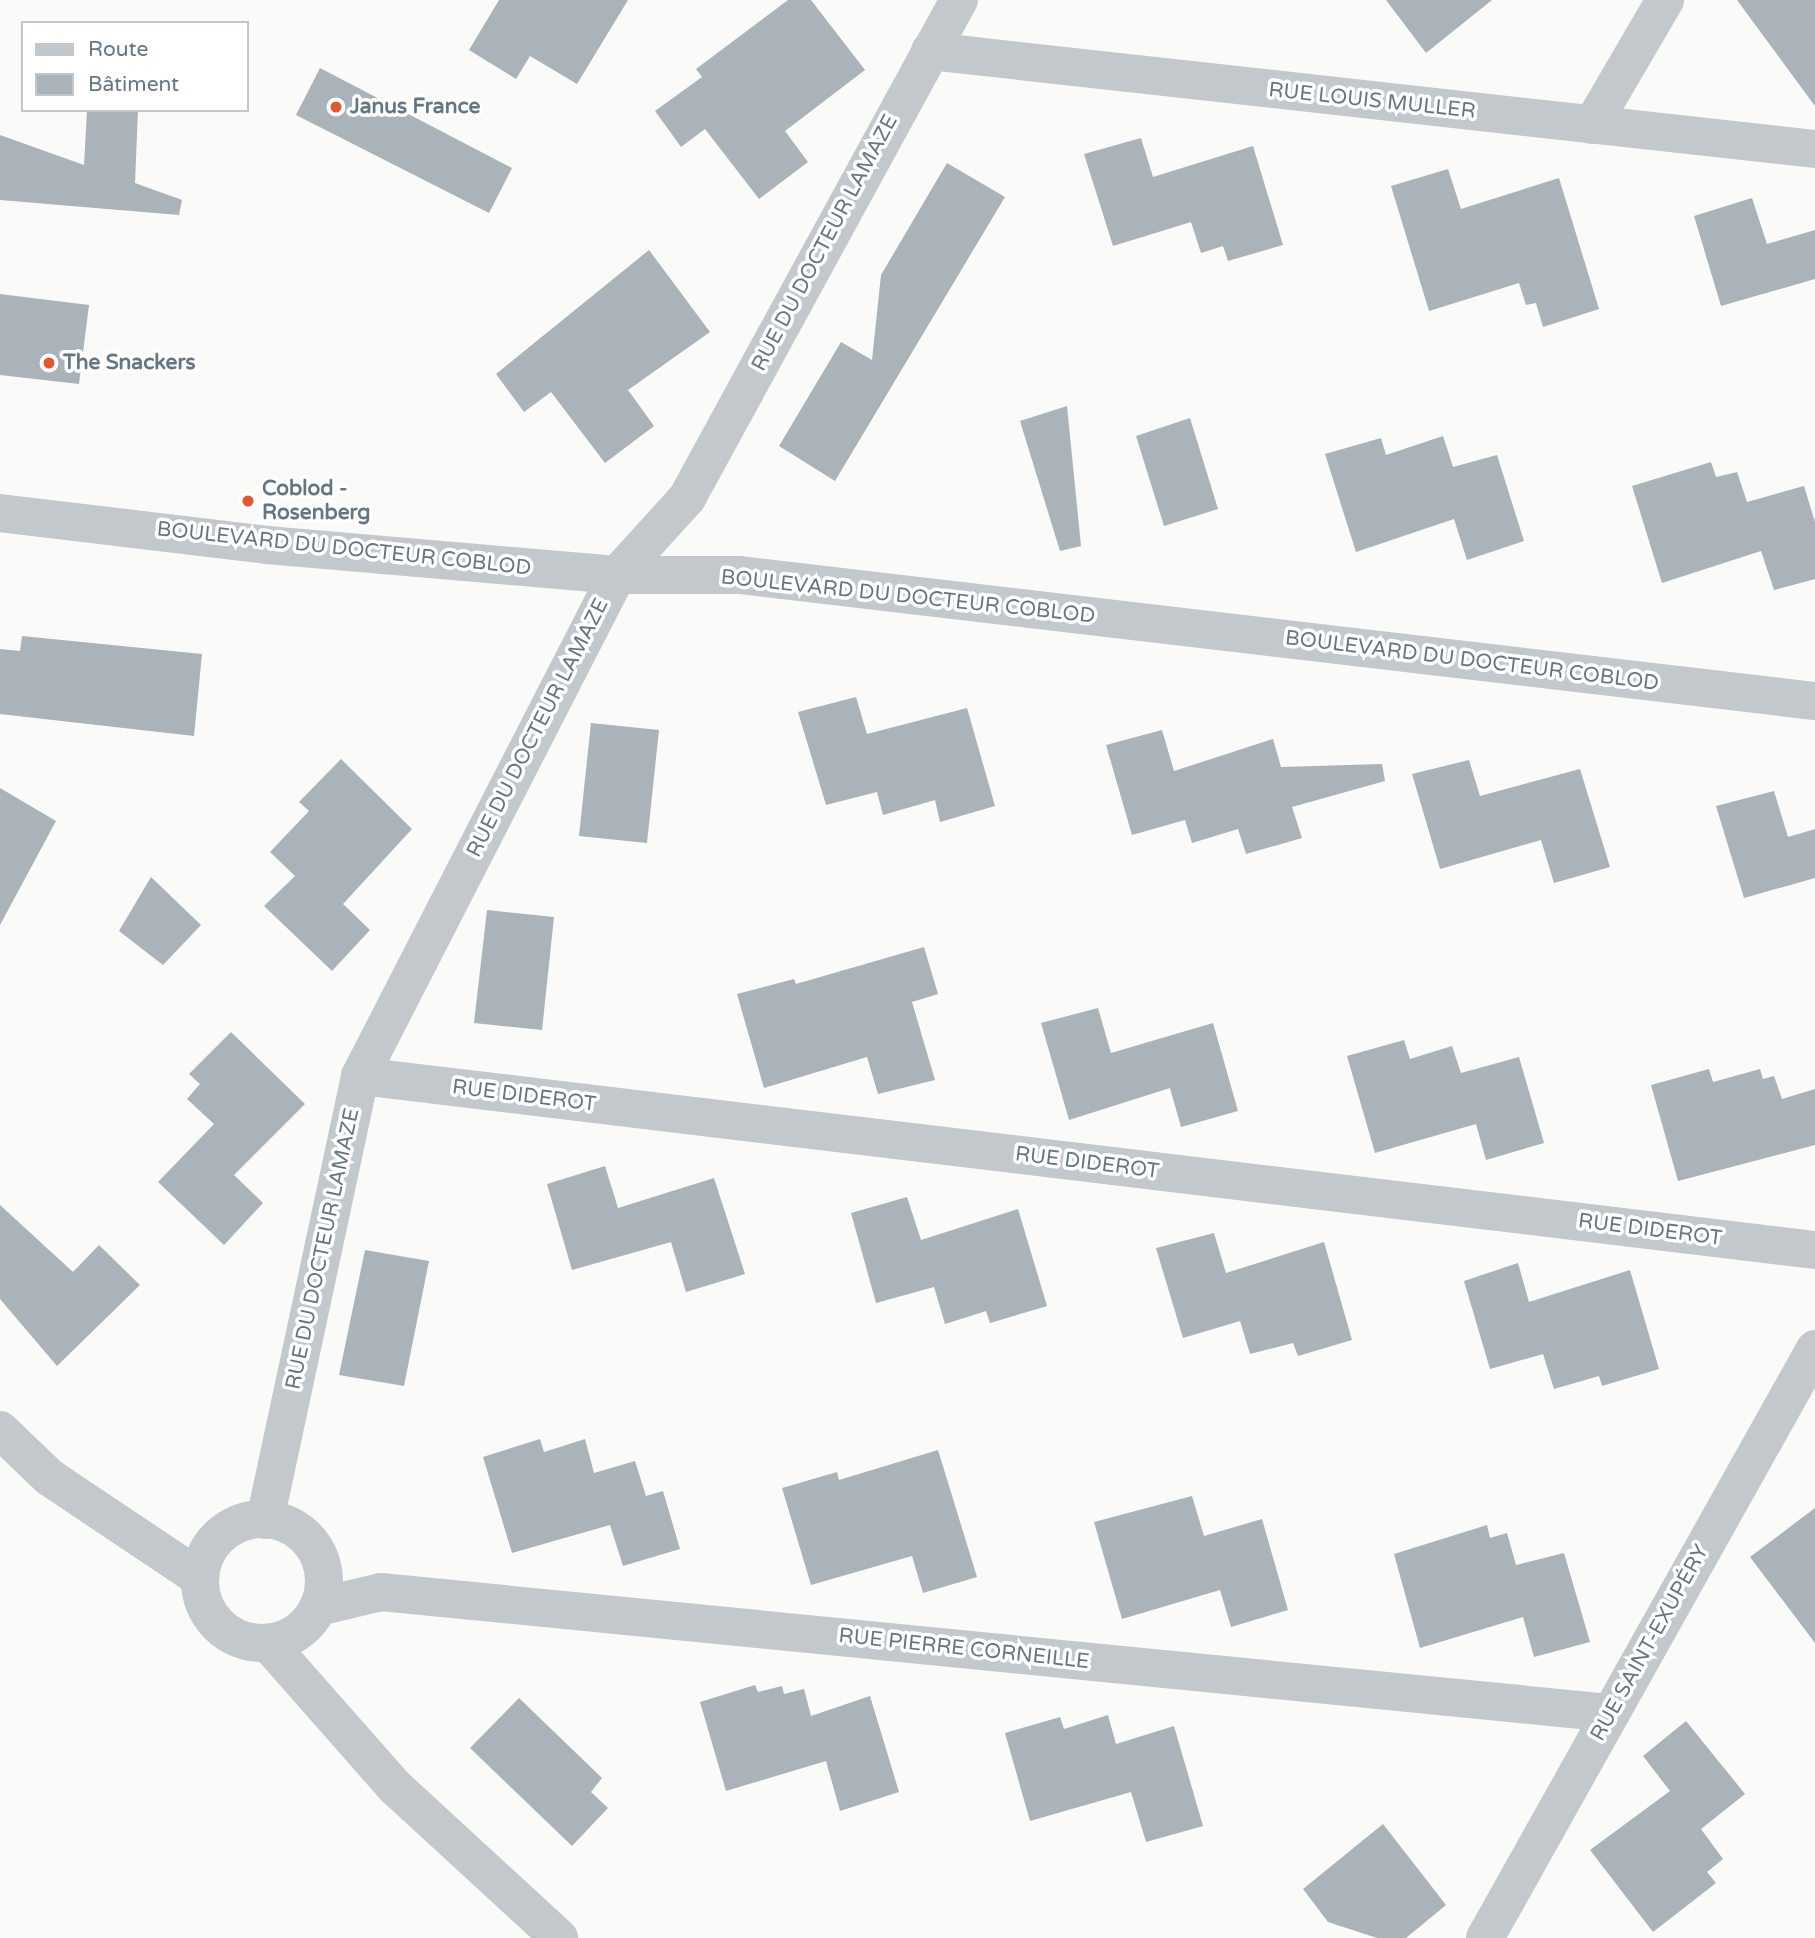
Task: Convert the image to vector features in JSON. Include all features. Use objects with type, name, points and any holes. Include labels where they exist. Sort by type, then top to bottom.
[{"type":"street","name":"RUE DU DOCTEUR LAMAZE","points":[[265,1520],[360,1076],[617,575],[687,498],[959,0]]},
{"type":"street","points":[[1592,125],[1665,0]]},
{"type":"street","name":"RUE LOUIS MULLER","points":[[930,51],[1815,149]]},
{"type":"street","name":"BOULEVARD DU DOCTEUR COBLOD","points":[[0,513],[267,545],[617,575],[740,575],[1815,701]]},
{"type":"street","name":"RUE DIDEROT","points":[[360,1076],[1815,1250]]},
{"type":"street","name":"RUE SAINT-EXUPÉRY","points":[[1485,1938],[1815,1349]]},
{"type":"street","points":[[0,1430],[49,1477],[200,1578]]},
{"type":"street","points":[[265,1520],[294,1528],[315,1549],[324,1577],[318,1607],[298,1631],[268,1643],[247,1641],[220,1626],[202,1600],[200,1578],[215,1540],[238,1524],[265,1520]]},
{"type":"street","name":"RUE PIERRE CORNEILLE","points":[[318,1607],[382,1592],[1611,1713]]},
{"type":"street","points":[[268,1643],[395,1787],[559,1938]]},
{"type":"building","points":[[499,0],[628,0],[577,84],[530,56],[516,79],[469,50]]},
{"type":"building","points":[[788,0],[811,0],[865,70],[785,131],[808,162],[759,199],[705,129],[681,147],[655,111],[702,77],[696,69]]},
{"type":"building","points":[[1386,0],[1492,0],[1426,53]]},
{"type":"building","points":[[1737,0],[1815,0],[1815,106]]},
{"type":"building","points":[[320,68],[512,168],[489,213],[296,115]]},
{"type":"building","points":[[87,112],[138,112],[135,183],[182,200],[179,215],[0,200],[0,135],[84,165]]},
{"type":"building","points":[[1141,138],[1153,177],[1253,146],[1283,245],[1228,261],[1223,246],[1201,253],[1191,222],[1113,246],[1084,154]]},
{"type":"building","points":[[947,163],[1005,197],[835,481],[779,446],[841,342],[872,360],[881,275]]},
{"type":"building","points":[[1448,169],[1461,209],[1559,178],[1599,309],[1543,327],[1536,303],[1526,305],[1519,283],[1429,311],[1391,186]]},
{"type":"building","points":[[1752,198],[1767,244],[1815,230],[1815,279],[1721,306],[1694,216]]},
{"type":"building","points":[[649,250],[710,332],[628,390],[654,426],[605,463],[551,392],[524,412],[496,374]]},
{"type":"building","points":[[0,294],[89,305],[79,384],[0,375]]},
{"type":"building","points":[[1067,406],[1081,546],[1060,551],[1020,421]]},
{"type":"building","points":[[1190,418],[1218,509],[1164,526],[1136,436]]},
{"type":"building","points":[[1443,436],[1453,467],[1497,455],[1524,541],[1467,560],[1454,519],[1356,552],[1325,454],[1381,438],[1386,455]]},
{"type":"building","points":[[1711,462],[1716,477],[1737,472],[1747,502],[1804,486],[1815,522],[1815,579],[1774,590],[1761,551],[1662,583],[1632,486]]},
{"type":"building","points":[[22,636],[202,654],[194,736],[0,714],[0,649],[20,651]]},
{"type":"building","points":[[856,697],[867,734],[967,708],[995,806],[940,822],[935,800],[883,815],[877,792],[826,805],[798,712]]},
{"type":"building","points":[[591,723],[659,730],[647,843],[579,836]]},
{"type":"building","points":[[1162,730],[1174,771],[1273,739],[1281,767],[1382,764],[1385,781],[1292,807],[1302,838],[1246,854],[1238,829],[1192,843],[1185,820],[1132,835],[1106,745]]},
{"type":"building","points":[[341,759],[412,829],[343,904],[370,930],[332,971],[264,906],[295,876],[270,852],[309,811],[299,802]]},
{"type":"building","points":[[1469,760],[1480,796],[1580,769],[1610,867],[1554,883],[1541,840],[1440,869],[1412,774]]},
{"type":"building","points":[[0,788],[56,821],[0,925]]},
{"type":"building","points":[[1774,791],[1788,837],[1815,829],[1815,878],[1744,898],[1716,806]]},
{"type":"building","points":[[151,877],[201,925],[163,965],[119,931]]},
{"type":"building","points":[[487,910],[554,917],[542,1030],[474,1023]]},
{"type":"building","points":[[924,947],[938,994],[912,1002],[935,1080],[878,1094],[867,1057],[764,1088],[737,994],[794,979],[796,984]]},
{"type":"building","points":[[1098,1008],[1111,1053],[1213,1023],[1238,1111],[1181,1127],[1170,1088],[1069,1120],[1041,1023]]},
{"type":"building","points":[[231,1032],[305,1104],[234,1175],[263,1203],[224,1245],[158,1182],[214,1124],[187,1099],[200,1084],[189,1074]]},
{"type":"building","points":[[1404,1040],[1410,1059],[1452,1046],[1461,1073],[1519,1057],[1544,1143],[1486,1160],[1476,1124],[1375,1153],[1347,1056]]},
{"type":"building","points":[[1709,1069],[1713,1082],[1760,1069],[1763,1079],[1774,1076],[1782,1099],[1815,1089],[1815,1145],[1678,1181],[1651,1085]]},
{"type":"building","points":[[605,1166],[618,1208],[714,1178],[745,1274],[686,1292],[671,1242],[572,1270],[547,1184]]},
{"type":"building","points":[[907,1197],[921,1240],[1018,1209],[1047,1306],[990,1323],[986,1311],[945,1324],[934,1287],[876,1303],[851,1213]]},
{"type":"building","points":[[0,1205],[73,1272],[99,1245],[140,1285],[57,1366],[0,1299]]},
{"type":"building","points":[[1214,1233],[1226,1273],[1324,1242],[1352,1340],[1298,1356],[1293,1343],[1250,1354],[1240,1321],[1183,1338],[1156,1248]]},
{"type":"building","points":[[365,1250],[429,1261],[404,1386],[339,1375]]},
{"type":"building","points":[[1518,1263],[1529,1302],[1630,1270],[1659,1369],[1602,1386],[1599,1376],[1554,1389],[1543,1354],[1490,1369],[1464,1281]]},
{"type":"building","points":[[540,1439],[544,1452],[585,1439],[594,1473],[635,1461],[646,1496],[663,1491],[680,1549],[623,1566],[610,1525],[512,1553],[483,1457]]},
{"type":"building","points":[[938,1450],[977,1577],[923,1593],[912,1556],[811,1585],[782,1488],[837,1472],[839,1480]]},
{"type":"building","points":[[1192,1496],[1204,1536],[1262,1519],[1288,1610],[1231,1627],[1220,1590],[1122,1619],[1094,1522]]},
{"type":"building","points":[[1815,1508],[1815,1643],[1750,1557]]},
{"type":"building","points":[[1487,1525],[1490,1538],[1507,1533],[1516,1565],[1564,1553],[1590,1642],[1534,1657],[1523,1617],[1420,1648],[1394,1554]]},
{"type":"building","points":[[755,1685],[758,1692],[782,1686],[784,1694],[804,1689],[811,1716],[870,1696],[899,1792],[840,1811],[826,1761],[726,1791],[700,1702]]},
{"type":"building","points":[[519,1698],[602,1778],[591,1792],[608,1808],[572,1846],[470,1748]]},
{"type":"building","points":[[1108,1715],[1116,1744],[1174,1726],[1203,1826],[1146,1842],[1131,1792],[1030,1821],[1005,1733],[1060,1717],[1064,1729]]},
{"type":"building","points":[[1686,1721],[1745,1794],[1701,1829],[1723,1859],[1707,1872],[1716,1883],[1653,1932],[1590,1850],[1670,1791],[1643,1756]]},
{"type":"building","points":[[1383,1824],[1446,1905],[1406,1938],[1377,1938],[1328,1922],[1303,1889]]},
{"type":"place","name":"Janus France","points":[[336,107]]},
{"type":"place","name":"The Snackers","points":[[49,363]]},
{"type":"place","name":"Coblod - Rosenberg","points":[[248,501]]}]
